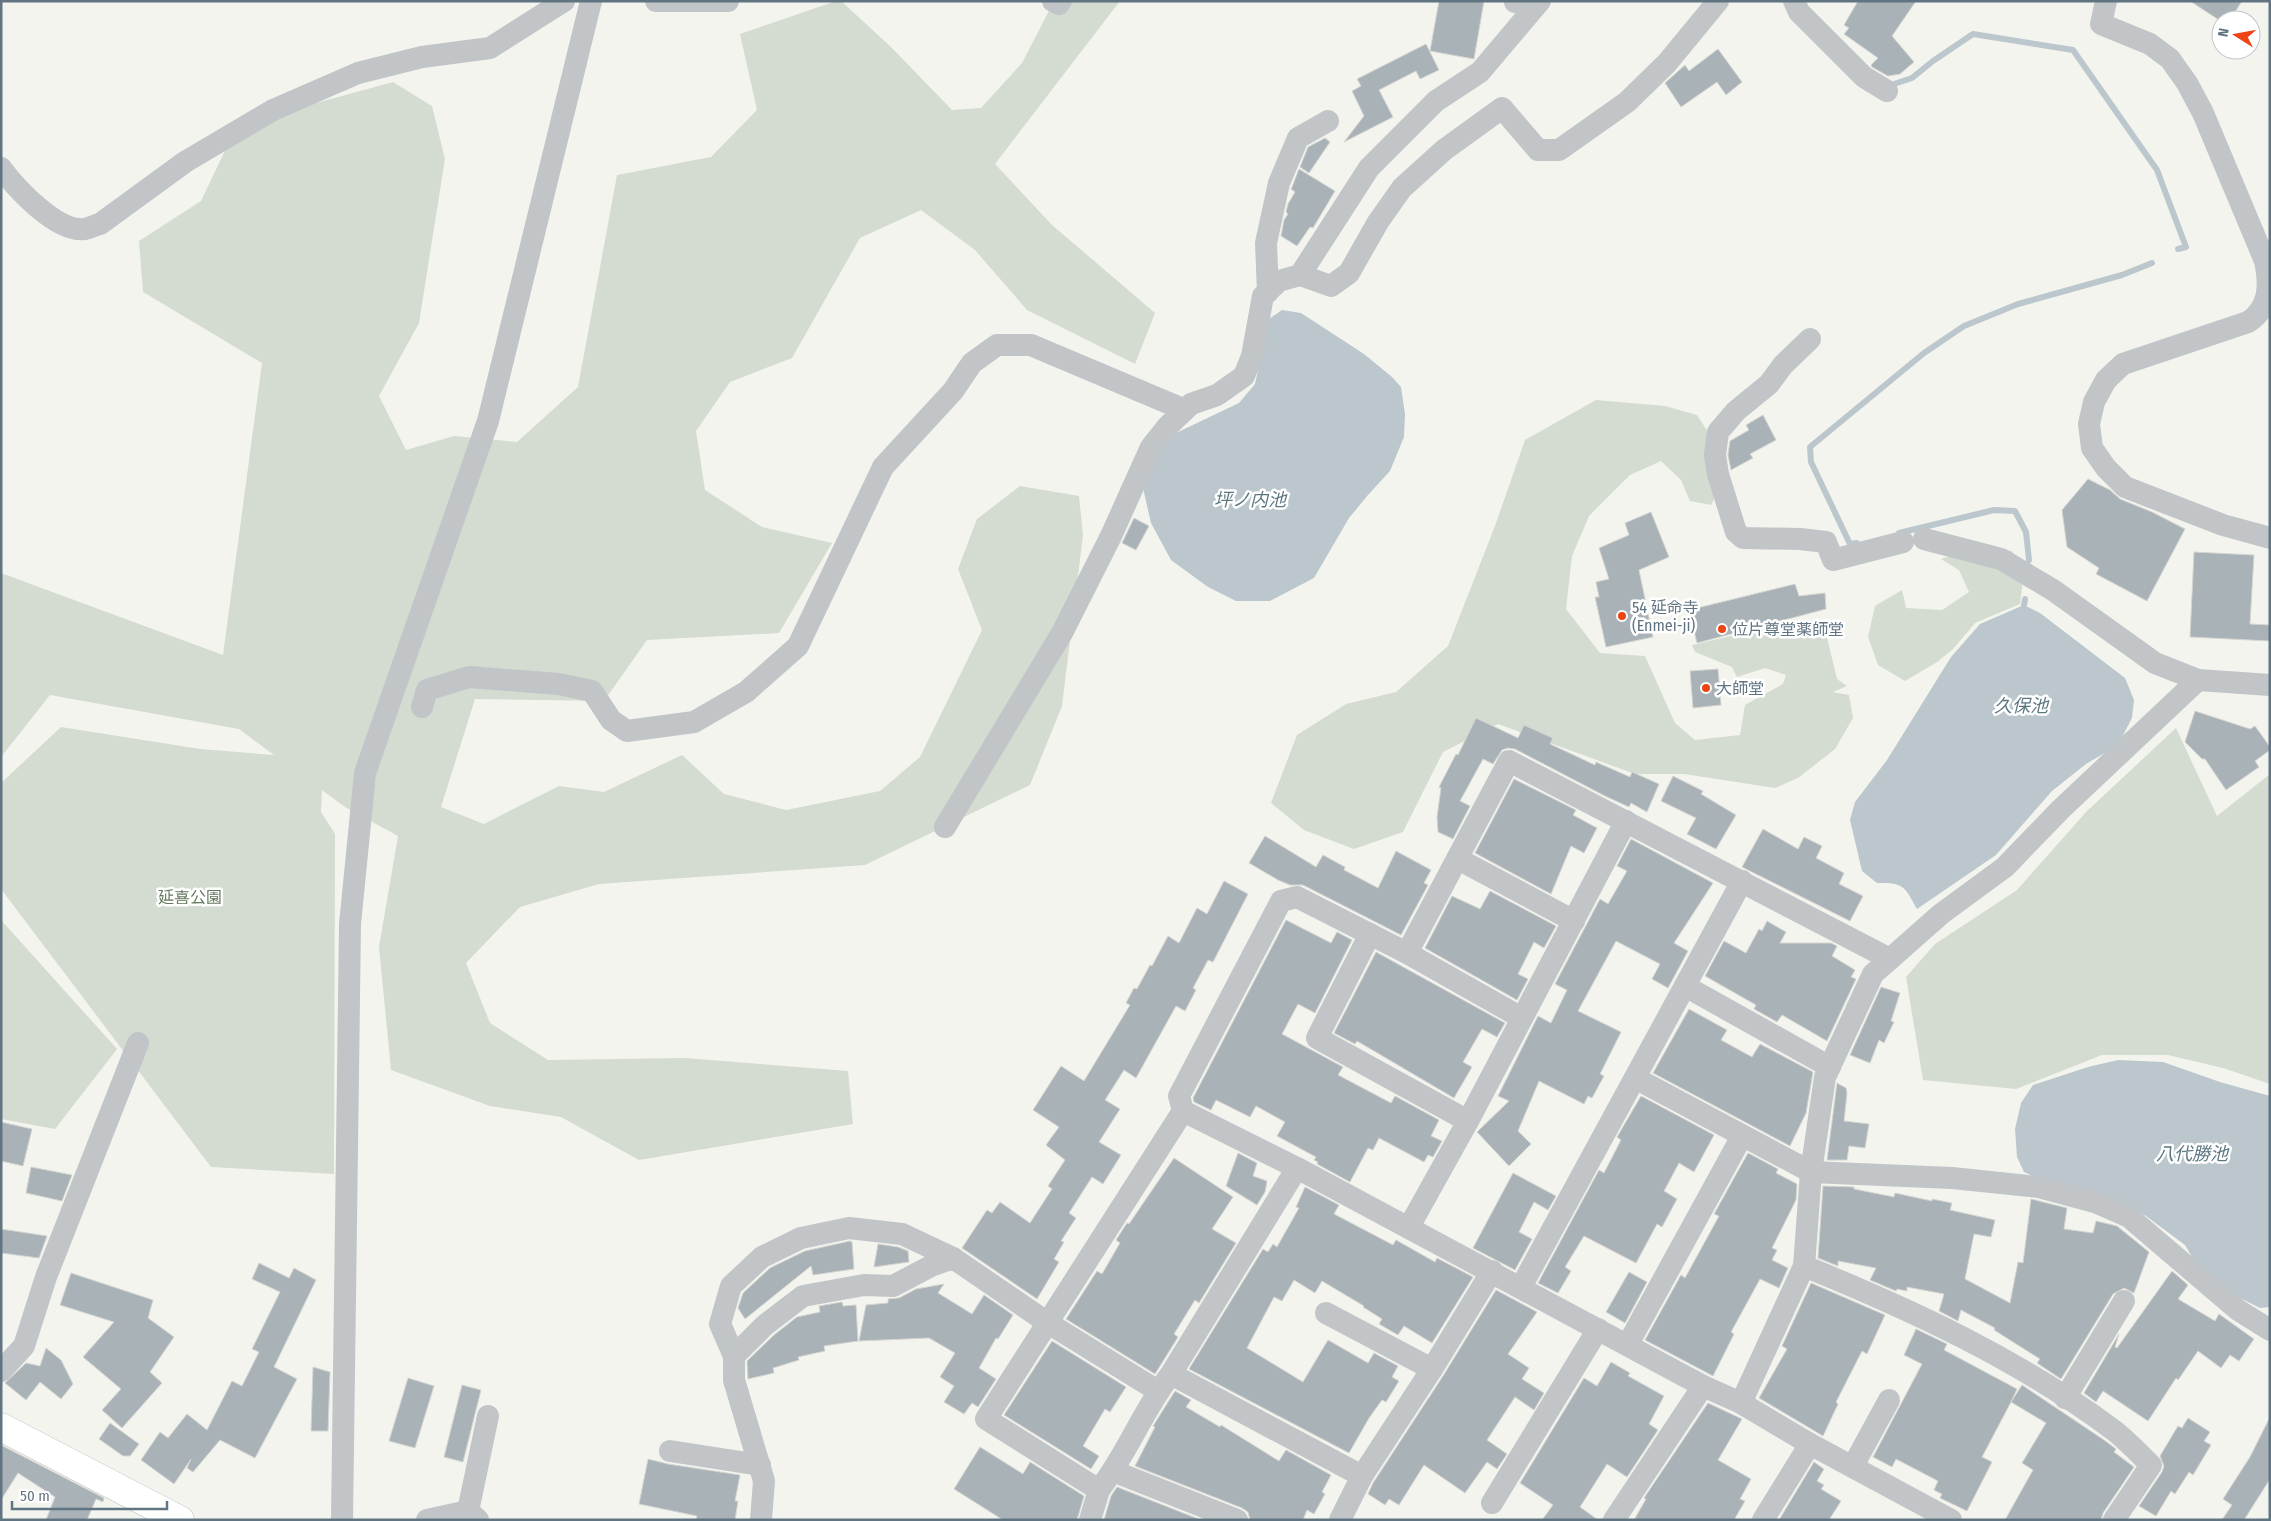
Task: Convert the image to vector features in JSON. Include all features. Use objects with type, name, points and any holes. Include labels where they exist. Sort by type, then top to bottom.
[{"type":"main road","points":[[1,1427],[180,1520]]},
{"type":"street","points":[[1,168],[45,215],[64,224],[84,230],[100,224],[185,162],[273,110],[358,73],[422,57],[490,48],[564,1]]},
{"type":"street","points":[[342,1520],[350,924],[365,772],[488,421],[591,1]]},
{"type":"street","points":[[656,1],[678,3],[728,1]]},
{"type":"street","points":[[1054,1],[1059,4],[1061,1]]},
{"type":"street","points":[[1300,275],[1369,168],[1436,101],[1480,72],[1540,1]]},
{"type":"street","points":[[945,826],[1062,633],[1111,536],[1150,447],[1191,404],[1217,395],[1244,376],[1252,356],[1263,296],[1279,281],[1300,275],[1331,286],[1349,273],[1378,222],[1402,188],[1444,150],[1502,108],[1538,150],[1558,150],[1627,102],[1667,63],[1718,1]]},
{"type":"street","points":[[2106,1],[2101,24],[2150,44],[2170,59],[2186,83],[2203,113],[2265,261],[2269,281],[2265,300],[2258,315],[2248,322],[2123,364],[2106,380],[2094,402],[2089,424],[2092,448],[2106,468],[2125,487],[2223,525],[2270,538]]},
{"type":"street","points":[[1798,2],[1799,12],[1864,77],[1887,90]]},
{"type":"street","points":[[1268,292],[1266,243],[1279,183],[1298,138],[1328,121]]},
{"type":"street","points":[[1810,339],[1784,365],[1769,384],[1736,411],[1718,432],[1715,455],[1718,474],[1736,532],[1743,538],[1800,539],[1826,542],[1833,560],[1914,540],[2001,560],[2053,590],[2154,663],[2198,680],[2270,686]]},
{"type":"street","points":[[422,707],[427,690],[469,677],[559,684],[592,691],[611,720],[627,731],[694,722],[746,692],[798,646],[884,467],[953,391],[972,363],[997,345],[1031,345],[1185,410]]},
{"type":"street","points":[[1741,1403],[1804,1266],[1811,1172],[1823,1084],[1873,974],[1941,914],[2005,868],[2060,810],[2198,680]]},
{"type":"street","points":[[1407,953],[1509,762],[1742,881],[1890,960]]},
{"type":"street","points":[[1409,1228],[1468,1121],[1626,822]]},
{"type":"street","points":[[1458,859],[1574,921]]},
{"type":"street","points":[[1521,1287],[1742,881]]},
{"type":"street","points":[[1099,1490],[986,1419],[1183,1111],[1179,1096],[1281,901],[1297,897],[1407,953],[1522,1018]]},
{"type":"street","points":[[1370,934],[1318,1038],[1468,1121]]},
{"type":"street","points":[[1685,986],[1830,1067]]},
{"type":"street","points":[[1,1371],[24,1346],[46,1277],[138,1043]]},
{"type":"street","points":[[1635,1078],[1811,1172],[1952,1178],[2039,1188],[2095,1202],[2129,1217],[2238,1310],[2270,1330]]},
{"type":"street","points":[[1183,1111],[1297,1168],[1628,1344],[1703,1386],[1741,1403],[1810,1444],[1951,1520]]},
{"type":"street","points":[[1628,1344],[1742,1136]]},
{"type":"street","points":[[1090,1520],[1099,1490],[1113,1471],[1164,1383],[1297,1168]]},
{"type":"street","points":[[761,1520],[764,1481],[734,1380],[734,1356],[720,1324],[731,1286],[762,1256],[801,1238],[849,1228],[902,1234],[953,1258],[1048,1323],[1164,1383],[1362,1476]]},
{"type":"street","points":[[734,1356],[765,1325],[803,1296],[864,1285],[893,1286],[931,1266],[953,1258]]},
{"type":"street","points":[[1804,1266],[1894,1303],[1962,1336],[2065,1398],[2113,1430],[2151,1465],[2114,1520]]},
{"type":"street","points":[[1340,1520],[1362,1476],[1432,1369],[1492,1272]]},
{"type":"street","points":[[2065,1398],[2124,1301]]},
{"type":"street","points":[[2238,1310],[2270,1312]]},
{"type":"street","points":[[1326,1313],[1432,1369]]},
{"type":"street","points":[[1492,1503],[1598,1328]]},
{"type":"street","points":[[1614,1520],[1703,1386]]},
{"type":"street","points":[[1853,1466],[1889,1400]]},
{"type":"street","points":[[427,1520],[473,1515],[488,1416]]},
{"type":"street","points":[[1763,1520],[1810,1444]]},
{"type":"street","points":[[670,1450],[760,1465]]},
{"type":"street","points":[[1113,1471],[1236,1520]]},
{"type":"green space","name":"延喜公園","points":[[836,1],[841,1],[891,47],[952,110],[981,108],[1022,63],[1054,1],[1120,1],[995,164],[1052,225],[1155,313],[1135,364],[1027,310],[975,250],[921,210],[860,238],[792,358],[730,382],[696,431],[705,490],[762,527],[832,543],[779,633],[647,640],[604,701],[475,699],[441,807],[484,824],[559,786],[604,792],[682,755],[724,794],[786,810],[880,791],[920,757],[982,630],[958,569],[977,519],[1020,486],[1079,496],[1083,535],[1062,706],[1030,785],[865,865],[599,884],[520,907],[466,963],[490,1023],[548,1060],[685,1058],[848,1071],[853,1124],[639,1160],[561,1117],[490,1106],[391,1070],[379,947],[398,836],[345,807],[322,790],[321,812],[335,834],[334,1174],[211,1167],[1,889],[1,783],[61,727],[200,749],[274,755],[239,729],[50,695],[1,757],[1,573],[223,655],[262,363],[143,292],[139,241],[201,201],[230,140],[298,108],[393,82],[432,106],[445,159],[419,323],[379,396],[406,450],[454,436],[517,442],[578,387],[617,175],[711,157],[757,110],[740,34]]},
{"type":"green space","points":[[1596,400],[1665,406],[1697,415],[1719,449],[1724,481],[1711,505],[1690,501],[1681,480],[1661,461],[1630,475],[1589,516],[1572,556],[1566,609],[1600,653],[1645,656],[1675,723],[1695,740],[1740,735],[1745,705],[1783,684],[1786,675],[1765,668],[1737,677],[1732,667],[1695,652],[1692,645],[1796,621],[1824,625],[1837,679],[1847,686],[1833,692],[1849,695],[1853,718],[1835,749],[1798,778],[1775,788],[1684,774],[1635,774],[1498,724],[1443,752],[1403,832],[1354,849],[1304,830],[1271,803],[1297,735],[1346,704],[1396,692],[1448,646],[1495,526],[1525,440]]},
{"type":"green space","points":[[1978,548],[2012,551],[2024,571],[2020,604],[1975,623],[1953,649],[1937,662],[1905,681],[1878,665],[1868,637],[1875,606],[1902,590],[1906,608],[1942,610],[1969,592],[1959,570],[1941,559]]},
{"type":"green space","points":[[2176,728],[2217,816],[2270,774],[2270,1084],[2223,1068],[2168,1055],[2102,1055],[2016,1089],[1923,1080],[1906,977],[1935,944],[2017,890],[2087,811]]},
{"type":"green space","points":[[1,920],[117,1049],[55,1129],[1,1119]]},
{"type":"water","name":"坪ノ内池","points":[[1282,310],[1301,313],[1364,354],[1392,377],[1401,387],[1405,414],[1404,437],[1390,471],[1349,518],[1314,578],[1270,601],[1236,601],[1208,587],[1171,560],[1151,523],[1143,488],[1160,452],[1176,433],[1239,403],[1255,384],[1269,319]]},
{"type":"water","name":"久保池","points":[[2024,605],[2040,613],[2125,678],[2134,700],[2132,718],[2118,745],[2086,764],[2052,791],[1996,855],[1917,909],[1903,887],[1877,883],[1862,871],[1850,820],[1855,802],[1887,760],[1951,657],[1980,624]]},
{"type":"water","name":"八代勝池","points":[[2118,1060],[2163,1062],[2220,1082],[2270,1096],[2270,1307],[2260,1308],[2230,1293],[2198,1267],[2185,1245],[2146,1216],[2116,1201],[2042,1180],[2024,1172],[2017,1157],[2015,1129],[2021,1103],[2033,1085],[2088,1067]]},
{"type":"building","points":[[1439,1],[1484,1],[1474,59],[1430,51]]},
{"type":"building","points":[[1858,1],[1916,1],[1892,36],[1914,62],[1900,74],[1888,76],[1872,67],[1871,65],[1878,58],[1844,34],[1849,28],[1844,25]]},
{"type":"building","points":[[2190,1],[2242,1],[2236,10],[2211,10],[2211,15]]},
{"type":"building","points":[[1426,44],[1439,70],[1420,79],[1416,71],[1379,90],[1393,117],[1344,142],[1364,116],[1352,91],[1361,86],[1357,79]]},
{"type":"building","points":[[1718,49],[1742,82],[1726,95],[1717,82],[1681,107],[1665,83],[1685,65],[1689,71]]},
{"type":"building","points":[[1325,138],[1330,142],[1309,173],[1300,167],[1308,147]]},
{"type":"building","points":[[1299,169],[1335,191],[1313,228],[1310,227],[1297,246],[1281,236],[1284,220],[1288,214],[1286,212],[1288,204],[1295,192],[1291,189]]},
{"type":"building","points":[[1763,415],[1776,440],[1750,454],[1753,458],[1731,470],[1728,455],[1730,441],[1749,430],[1746,425]]},
{"type":"building","points":[[2088,479],[2110,490],[2120,499],[2152,512],[2185,529],[2147,601],[2096,574],[2099,568],[2067,547],[2062,510]]},
{"type":"building","points":[[1651,512],[1669,557],[1639,570],[1653,637],[1606,647],[1595,597],[1599,597],[1596,582],[1609,579],[1599,548],[1629,535],[1625,523]]},
{"type":"building","points":[[1134,518],[1149,526],[1136,550],[1122,543]]},
{"type":"building","points":[[2194,552],[2254,555],[2250,624],[2270,625],[2270,641],[2190,637]]},
{"type":"building","name":"位片尊堂薬師堂","points":[[1795,584],[1799,596],[1825,593],[1826,609],[1697,643],[1689,610]]},
{"type":"building","name":"大師堂","points":[[1718,669],[1721,705],[1693,708],[1690,671]]},
{"type":"building","points":[[2195,711],[2250,729],[2255,726],[2270,747],[2270,750],[2255,761],[2259,767],[2226,790],[2205,759],[2202,759],[2185,742]]},
{"type":"building","points":[[1476,718],[1518,738],[1524,725],[1553,738],[1550,744],[1595,765],[1596,762],[1630,777],[1632,772],[1659,784],[1647,812],[1631,803],[1629,807],[1605,796],[1515,749],[1508,748],[1502,750],[1493,764],[1483,759],[1460,801],[1470,806],[1453,839],[1438,832],[1437,817],[1441,788],[1439,787],[1456,754],[1458,755]]},
{"type":"building","points":[[1673,776],[1703,791],[1701,794],[1736,815],[1716,849],[1687,834],[1696,818],[1661,801]]},
{"type":"building","points":[[1514,779],[1576,810],[1573,815],[1597,828],[1584,853],[1571,846],[1551,894],[1475,853]]},
{"type":"building","points":[[1763,829],[1798,849],[1804,837],[1822,846],[1816,858],[1844,873],[1839,884],[1863,896],[1850,921],[1742,867]]},
{"type":"building","points":[[1265,836],[1316,867],[1323,855],[1345,867],[1344,870],[1378,888],[1396,851],[1431,870],[1424,883],[1428,885],[1401,935],[1303,885],[1290,885],[1249,863]]},
{"type":"building","points":[[1631,839],[1713,883],[1674,943],[1688,951],[1668,988],[1652,979],[1660,964],[1616,941],[1578,1011],[1621,1032],[1600,1074],[1604,1076],[1592,1098],[1588,1096],[1584,1104],[1539,1081],[1518,1131],[1531,1144],[1509,1166],[1477,1132],[1509,1101],[1498,1096],[1538,1016],[1551,1023],[1567,990],[1555,984],[1600,899],[1608,904],[1627,871],[1617,866]]},
{"type":"building","points":[[1224,881],[1248,894],[1213,962],[1208,960],[1193,988],[1196,990],[1185,1011],[1176,1006],[1136,1078],[1124,1070],[1105,1100],[1120,1109],[1099,1142],[1121,1155],[1103,1184],[1092,1177],[1069,1213],[1076,1218],[1061,1241],[1064,1242],[1054,1259],[1059,1262],[1037,1299],[962,1248],[987,1210],[992,1213],[1000,1202],[1030,1223],[1052,1189],[1048,1186],[1065,1160],[1046,1145],[1059,1127],[1033,1110],[1061,1066],[1084,1081],[1130,1005],[1126,1003],[1134,988],[1137,989],[1168,936],[1179,943],[1197,908],[1207,914]]},
{"type":"building","points":[[1490,891],[1556,926],[1544,948],[1534,942],[1518,974],[1528,979],[1517,1000],[1425,948],[1452,896],[1480,909]]},
{"type":"building","points":[[1286,920],[1331,943],[1337,932],[1352,940],[1315,1013],[1298,1004],[1282,1034],[1343,1067],[1338,1075],[1391,1103],[1395,1096],[1439,1120],[1431,1136],[1442,1141],[1433,1157],[1428,1155],[1424,1162],[1379,1138],[1373,1150],[1368,1148],[1350,1182],[1317,1164],[1318,1162],[1314,1160],[1316,1157],[1277,1136],[1285,1122],[1256,1106],[1250,1117],[1216,1100],[1211,1110],[1194,1102],[1193,1098]]},
{"type":"building","points":[[1767,921],[1786,932],[1780,943],[1831,943],[1837,946],[1832,956],[1855,970],[1851,977],[1856,979],[1827,1041],[1782,1015],[1777,1022],[1754,1009],[1756,1005],[1705,976],[1724,941],[1746,953],[1759,929],[1762,931]]},
{"type":"building","points":[[1376,952],[1505,1023],[1497,1037],[1482,1029],[1463,1062],[1472,1067],[1454,1098],[1357,1041],[1355,1044],[1334,1033]]},
{"type":"building","points":[[1881,987],[1900,993],[1891,1021],[1894,1022],[1884,1043],[1879,1040],[1870,1063],[1850,1055]]},
{"type":"building","points":[[1689,1009],[1727,1030],[1721,1040],[1752,1057],[1760,1044],[1813,1072],[1806,1113],[1790,1146],[1653,1073]]},
{"type":"building","points":[[1837,1083],[1846,1088],[1847,1093],[1844,1121],[1869,1124],[1865,1148],[1849,1146],[1847,1160],[1827,1160]]},
{"type":"building","points":[[1641,1096],[1714,1135],[1694,1172],[1679,1163],[1664,1191],[1677,1199],[1662,1227],[1657,1224],[1636,1263],[1584,1236],[1565,1267],[1571,1271],[1558,1293],[1538,1283],[1599,1170],[1604,1173],[1621,1140],[1617,1137]]},
{"type":"building","points":[[1,1122],[32,1129],[23,1166],[1,1161]]},
{"type":"building","points":[[1238,1153],[1257,1163],[1253,1176],[1267,1181],[1265,1192],[1257,1205],[1226,1186]]},
{"type":"building","points":[[1748,1153],[1778,1169],[1776,1173],[1797,1184],[1796,1200],[1772,1248],[1777,1250],[1772,1260],[1788,1268],[1779,1288],[1760,1279],[1731,1332],[1734,1334],[1713,1376],[1645,1340],[1681,1275],[1685,1278],[1719,1216],[1714,1214]]},
{"type":"building","points":[[1174,1158],[1233,1197],[1212,1229],[1236,1243],[1199,1303],[1195,1300],[1174,1334],[1178,1337],[1155,1374],[1066,1319],[1097,1271],[1102,1274],[1120,1243],[1116,1240]]},
{"type":"building","points":[[31,1167],[72,1175],[62,1201],[26,1193]]},
{"type":"building","points":[[1513,1173],[1556,1196],[1548,1210],[1534,1202],[1519,1232],[1532,1239],[1515,1270],[1473,1248]]},
{"type":"building","points":[[1823,1186],[1854,1187],[1854,1189],[1894,1197],[1895,1193],[1932,1201],[1932,1199],[1952,1203],[1950,1210],[1995,1220],[1991,1237],[1974,1234],[1965,1279],[2010,1303],[2018,1262],[2023,1263],[2031,1199],[2067,1208],[2064,1229],[2093,1233],[2096,1221],[2117,1226],[2149,1252],[2134,1293],[2124,1288],[2113,1294],[2061,1379],[2037,1363],[2040,1359],[1994,1330],[1995,1328],[1961,1310],[1958,1321],[1939,1311],[1944,1294],[1907,1287],[1907,1291],[1897,1289],[1896,1291],[1870,1280],[1876,1268],[1838,1261],[1838,1266],[1818,1258]]},
{"type":"building","points":[[1305,1187],[1339,1205],[1334,1214],[1393,1245],[1396,1240],[1435,1262],[1437,1258],[1473,1277],[1432,1343],[1404,1326],[1398,1335],[1379,1324],[1382,1319],[1364,1306],[1322,1281],[1315,1293],[1294,1280],[1282,1301],[1274,1297],[1247,1348],[1303,1382],[1328,1340],[1368,1363],[1374,1353],[1398,1366],[1392,1377],[1399,1381],[1386,1402],[1382,1400],[1369,1418],[1349,1453],[1189,1369],[1263,1249],[1268,1252],[1273,1244],[1277,1247],[1299,1208],[1296,1207]]},
{"type":"building","points":[[1,1229],[47,1236],[39,1258],[1,1253]]},
{"type":"building","points":[[852,1242],[854,1269],[813,1275],[811,1266],[745,1319],[738,1308],[743,1293],[770,1268],[805,1251]]},
{"type":"building","points":[[878,1244],[898,1247],[908,1251],[909,1262],[874,1267]]},
{"type":"building","points":[[259,1263],[289,1278],[294,1268],[316,1280],[274,1367],[297,1379],[255,1458],[220,1440],[193,1472],[187,1468],[191,1459],[174,1484],[141,1460],[160,1432],[168,1438],[187,1414],[207,1430],[232,1381],[242,1386],[259,1352],[252,1349],[280,1292],[252,1279]]},
{"type":"building","points":[[2172,1271],[2188,1285],[2178,1299],[2215,1321],[2219,1314],[2254,1339],[2239,1361],[2230,1355],[2221,1368],[2198,1351],[2178,1380],[2176,1378],[2148,1421],[2103,1391],[2096,1402],[2084,1393],[2119,1334],[2115,1347],[2117,1348]]},
{"type":"building","points":[[1629,1272],[1647,1282],[1625,1323],[1606,1312]]},
{"type":"building","points":[[71,1273],[153,1300],[148,1318],[174,1337],[150,1372],[162,1383],[122,1428],[102,1410],[121,1389],[83,1357],[114,1322],[60,1305]]},
{"type":"building","points":[[1811,1283],[1885,1315],[1867,1354],[1862,1351],[1836,1402],[1838,1404],[1823,1436],[1759,1398],[1787,1349],[1782,1346]]},
{"type":"building","points":[[944,1284],[938,1293],[972,1314],[984,1295],[1013,1315],[998,1339],[996,1338],[979,1368],[996,1379],[978,1407],[972,1403],[964,1414],[944,1402],[954,1386],[940,1377],[955,1353],[929,1338],[859,1341],[866,1305],[888,1303],[888,1299],[899,1298],[916,1289]]},
{"type":"building","points":[[1496,1290],[1537,1312],[1508,1354],[1529,1368],[1522,1379],[1544,1393],[1534,1410],[1515,1397],[1487,1440],[1507,1454],[1497,1469],[1487,1462],[1465,1493],[1424,1465],[1399,1505],[1389,1499],[1385,1505],[1368,1494],[1373,1483],[1443,1376]]},
{"type":"building","points":[[842,1302],[843,1306],[856,1305],[858,1341],[824,1346],[825,1351],[798,1357],[799,1360],[773,1368],[774,1373],[748,1379],[747,1361],[774,1335],[797,1317],[820,1312],[819,1306]]},
{"type":"building","points":[[1916,1329],[1947,1344],[1944,1350],[2017,1389],[1982,1457],[1992,1462],[1967,1511],[1940,1498],[1942,1494],[1934,1490],[1938,1481],[1896,1459],[1892,1467],[1873,1457],[1922,1364],[1904,1355]]},
{"type":"building","points":[[1052,1341],[1126,1387],[1110,1412],[1105,1409],[1083,1446],[1099,1456],[1091,1469],[1004,1415]]},
{"type":"building","points":[[46,1348],[61,1360],[73,1384],[61,1399],[40,1382],[26,1400],[5,1383],[26,1363],[40,1366]]},
{"type":"building","points":[[1611,1362],[1630,1373],[1628,1376],[1664,1396],[1649,1424],[1658,1430],[1627,1477],[1607,1464],[1580,1507],[1598,1520],[1542,1520],[1553,1505],[1520,1483],[1584,1378],[1597,1386]]},
{"type":"building","points":[[313,1367],[330,1372],[328,1431],[311,1431]]},
{"type":"building","points":[[408,1378],[434,1386],[415,1448],[389,1441]]},
{"type":"building","points":[[462,1385],[481,1390],[463,1462],[444,1457]]},
{"type":"building","points":[[2022,1385],[2104,1440],[2116,1449],[2114,1452],[2134,1467],[2103,1513],[2101,1520],[2005,1520],[2033,1470],[2022,1463],[2046,1423],[2011,1402]]},
{"type":"building","points":[[1175,1391],[1191,1400],[1186,1407],[1220,1427],[1221,1425],[1279,1461],[1286,1450],[1331,1475],[1322,1492],[1325,1494],[1314,1514],[1307,1510],[1303,1520],[1250,1520],[1248,1512],[1242,1508],[1135,1466],[1155,1427],[1153,1426]]},
{"type":"building","points":[[1708,1403],[1742,1419],[1718,1460],[1751,1479],[1740,1499],[1745,1501],[1734,1520],[1634,1520],[1646,1499],[1644,1498]]},
{"type":"building","points":[[2270,1417],[2270,1479],[2244,1520],[2222,1520],[2232,1505],[2223,1499],[2250,1457]]},
{"type":"building","points":[[2188,1418],[2210,1432],[2204,1441],[2211,1445],[2193,1475],[2189,1472],[2175,1494],[2171,1491],[2156,1516],[2139,1506],[2162,1472],[2164,1466],[2160,1456],[2178,1426],[2182,1428]]},
{"type":"building","points":[[110,1423],[139,1444],[130,1456],[123,1456],[99,1439]]},
{"type":"building","points":[[1,1445],[104,1498],[103,1502],[96,1499],[87,1520],[46,1520],[55,1497],[18,1473],[1,1500]]},
{"type":"building","points":[[980,1447],[1023,1474],[1030,1462],[1084,1496],[1077,1520],[1003,1520],[954,1489]]},
{"type":"building","points":[[648,1459],[740,1475],[735,1501],[738,1501],[735,1520],[696,1520],[697,1516],[639,1504]]},
{"type":"building","points":[[1814,1462],[1824,1469],[1817,1481],[1824,1485],[1821,1489],[1841,1501],[1829,1520],[1779,1520]]},
{"type":"building","points":[[1117,1487],[1201,1520],[1104,1520],[1111,1496]]},
{"type":"waterway","points":[[1888,86],[1912,78],[1933,61],[1973,34],[2073,50],[2157,170],[2186,247],[2178,249]]},
{"type":"waterway","points":[[1857,543],[1850,544],[1811,462],[1810,447],[1924,353],[1964,326],[2018,304],[2122,275],[2152,263]]},
{"type":"waterway","points":[[1899,533],[1994,510],[2015,511],[2026,532],[2029,560]]},
{"type":"waterway","points":[[2024,605],[2025,599]]},
{"type":"place","name":"54 延命寺 (Enmei-ji)","points":[[1622,616]]},
{"type":"place","name":"位片尊堂薬師堂","points":[[1722,629]]},
{"type":"place","name":"大師堂","points":[[1706,688]]}]
